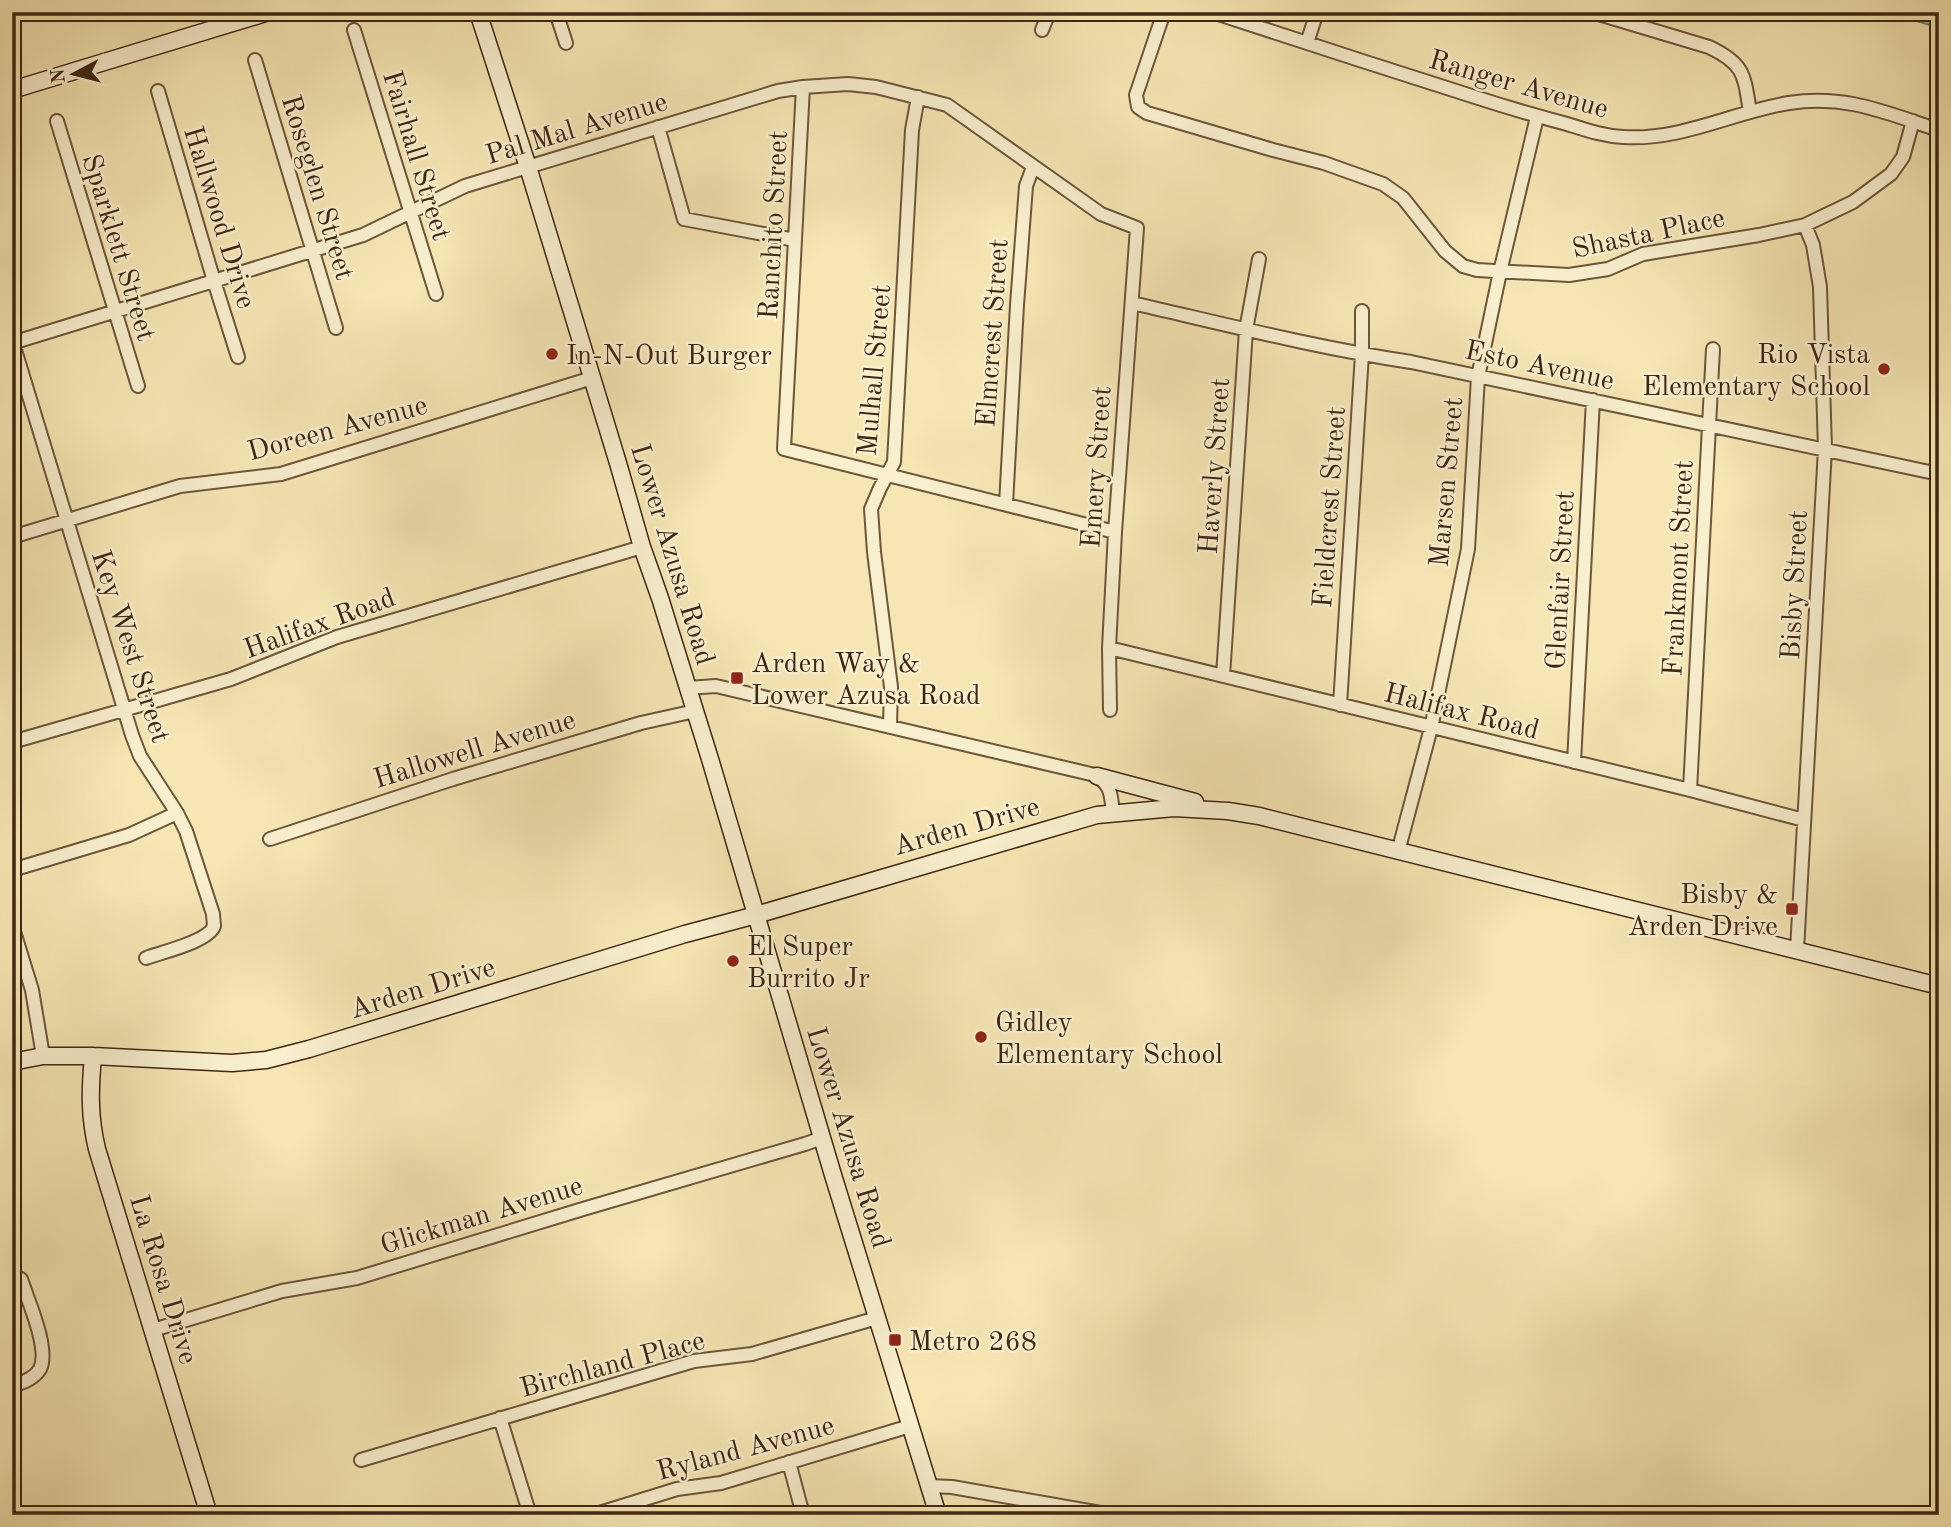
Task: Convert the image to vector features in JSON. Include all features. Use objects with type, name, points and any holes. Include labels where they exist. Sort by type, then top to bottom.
[{"type":"street","points":[[12,90],[269,12]]},
{"type":"street","name":"Lower Azusa Road","points":[[478,12],[695,711],[938,1515]]},
{"type":"street","points":[[556,12],[566,43]]},
{"type":"street","points":[[1042,30],[1049,12]]},
{"type":"street","name":"Shasta Place","points":[[1164,12],[1136,95],[1138,107],[1147,113],[1324,163],[1383,184],[1403,198],[1445,251],[1463,266],[1477,270],[1569,275],[1608,269],[1643,254],[1805,225],[1853,202],[1891,174],[1903,157],[1913,121]]},
{"type":"street","name":"Ranger Avenue","points":[[1212,12],[1600,135],[1648,138],[1674,135],[1750,112],[1790,103],[1822,100],[1852,103],[1880,110],[1939,130]]},
{"type":"street","points":[[1307,43],[1317,12]]},
{"type":"street","points":[[1592,12],[1709,47],[1726,56],[1738,66],[1744,80],[1750,112]]},
{"type":"street","name":"Fairhall Street","points":[[354,30],[436,294]]},
{"type":"street","name":"Roseglen Street","points":[[255,60],[335,328]]},
{"type":"street","name":"Pal Mal Avenue","points":[[12,342],[314,252],[363,235],[465,186],[778,91],[803,87],[848,84],[947,105],[1101,214],[1138,228]]},
{"type":"street","name":"Ranchito Street","points":[[803,87],[784,449],[887,475]]},
{"type":"street","name":"Hallwood Drive","points":[[158,91],[239,357]]},
{"type":"street","name":"Mulhall Street","points":[[890,727],[891,687],[871,509],[894,462],[912,130],[918,97]]},
{"type":"street","name":"Marsen Street","points":[[1398,852],[1431,727],[1468,549],[1478,377],[1537,117]]},
{"type":"street","name":"Sparklett Street","points":[[57,121],[138,386]]},
{"type":"street","points":[[658,127],[684,219],[795,240]]},
{"type":"street","name":"Elmcrest Street","points":[[1006,504],[1026,186],[1033,167]]},
{"type":"street","name":"Bisby Street","points":[[1797,950],[1825,449],[1820,287],[1813,246],[1805,225]]},
{"type":"street","name":"Emery Street","points":[[1110,710],[1109,648],[1115,532],[1138,228]]},
{"type":"street","name":"Haverly Street","points":[[1223,676],[1247,330],[1259,259]]},
{"type":"street","name":"Esto Avenue","points":[[1132,303],[1247,330],[1939,474]]},
{"type":"street","name":"Fieldcrest Street","points":[[1340,705],[1362,354],[1362,311]]},
{"type":"street","name":"Key West Street","points":[[12,342],[124,711],[140,756],[186,831],[213,914],[214,925],[207,935],[146,958]]},
{"type":"street","name":"Frankmont Street","points":[[1690,790],[1713,349]]},
{"type":"street","name":"Doreen Avenue","points":[[12,537],[180,486],[281,474],[592,377]]},
{"type":"street","name":"Glenfair Street","points":[[1574,762],[1593,400]]},
{"type":"street","points":[[887,475],[1115,532]]},
{"type":"street","name":"Halifax Road","points":[[12,742],[231,679],[337,637],[642,547]]},
{"type":"street","name":"Halifax Road","points":[[1109,648],[1804,820]]},
{"type":"street","points":[[687,688],[716,686],[1097,776],[1228,811]]},
{"type":"street","name":"Hallowell Avenue","points":[[270,839],[453,779],[641,723],[695,711]]},
{"type":"street","points":[[1097,776],[1106,782],[1110,790],[1113,814]]},
{"type":"street","name":"Arden Drive","points":[[12,1062],[43,1056],[232,1063],[266,1060],[685,934],[1097,815],[1174,808],[1228,811],[1269,819],[1939,986]]},
{"type":"street","points":[[12,870],[129,835],[177,813]]},
{"type":"street","points":[[12,925],[32,990],[43,1056]]},
{"type":"street","name":"La Rosa Drive","points":[[93,1056],[91,1126],[209,1515]]},
{"type":"street","name":"Glickman Avenue","points":[[153,1330],[282,1291],[357,1278],[822,1138]]},
{"type":"street","points":[[12,1385],[33,1377],[44,1356],[22,1279]]},
{"type":"street","name":"Birchland Place","points":[[361,1460],[694,1361],[752,1354],[877,1318]]},
{"type":"street","points":[[500,1418],[530,1515]]},
{"type":"street","name":"Ryland Avenue","points":[[593,1515],[677,1489],[722,1483],[910,1426]]},
{"type":"street","points":[[789,1462],[803,1515]]},
{"type":"street","points":[[929,1486],[952,1487],[1112,1515]]},
{"type":"shaded area","points":[[1888,12],[1939,12],[1939,28]]},
{"type":"place","name":"In-N-Out Burger","points":[[552,354]]},
{"type":"place","name":"Rio Vista Elementary School","points":[[1884,369]]},
{"type":"place","name":"Arden Way & Lower Azusa Road","points":[[737,678]]},
{"type":"place","name":"Bisby & Arden Drive","points":[[1792,909]]},
{"type":"place","name":"El Super Burrito Jr","points":[[733,961]]},
{"type":"place","name":"Gidley Elementary School","points":[[981,1037]]},
{"type":"place","name":"Metro 268","points":[[895,1340]]}]
